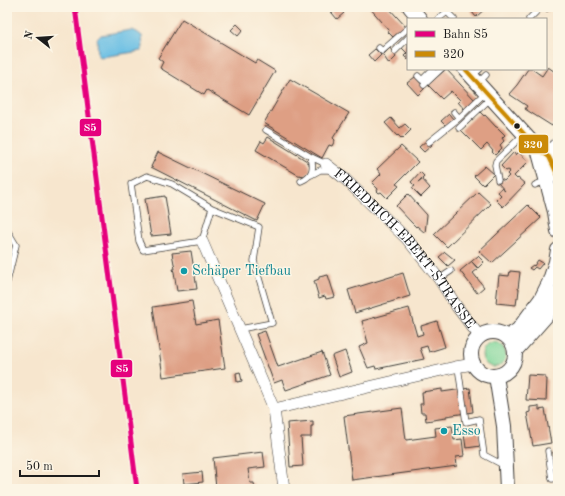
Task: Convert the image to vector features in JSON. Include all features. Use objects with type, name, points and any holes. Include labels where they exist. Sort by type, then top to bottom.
[{"type":"street","points":[[410,7],[418,18]]},
{"type":"street","points":[[480,80],[524,134],[538,149],[549,157],[546,180],[557,219]]},
{"type":"street","points":[[538,149],[552,148],[558,142]]},
{"type":"street","name":"FRIEDRICH-EBERT-STRASSE","points":[[327,163],[335,172],[346,178],[407,239],[439,279],[457,307],[480,337]]},
{"type":"street","points":[[202,241],[274,409],[284,489]]},
{"type":"street","points":[[274,409],[474,364],[483,373],[496,376],[502,374],[508,370],[515,358],[515,351],[511,341],[507,337],[518,330],[541,299],[549,283],[556,262],[558,250]]},
{"type":"street","points":[[515,351],[546,316],[558,294]]},
{"type":"street","name":"FRIEDRICH-EBERT-STRASSE","points":[[474,364],[472,358],[473,346],[480,337],[486,333],[494,332],[501,333],[507,337]]},
{"type":"street","points":[[496,376],[504,426],[507,489]]},
{"type":"lane","points":[[530,18],[538,10]]},
{"type":"lane","points":[[439,18],[447,12],[453,18]]},
{"type":"lane","points":[[379,48],[382,51],[407,29]]},
{"type":"lane","points":[[395,51],[407,39]]},
{"type":"lane","points":[[418,76],[422,80],[432,70]]},
{"type":"lane","points":[[424,85],[440,70]]},
{"type":"lane","points":[[430,142],[459,118],[480,80]]},
{"type":"lane","points":[[459,128],[480,80]]},
{"type":"lane","points":[[454,112],[459,118]]},
{"type":"lane","points":[[266,130],[311,157],[327,163]]},
{"type":"lane","points":[[498,180],[495,165],[496,161],[524,134]]},
{"type":"lane","points":[[310,175],[313,168],[311,157]]},
{"type":"lane","points":[[301,181],[320,170],[327,169],[335,172]]},
{"type":"lane","points":[[212,208],[202,241],[143,250],[139,241],[132,184],[148,176],[172,184],[212,208],[258,227],[254,261],[272,323],[240,329]]},
{"type":"lane","points":[[7,230],[16,245],[7,282]]},
{"type":"lane","points":[[439,279],[451,271]]},
{"type":"lane","points":[[458,367],[466,422],[479,419],[484,455],[507,467]]},
{"type":"lane","points":[[548,451],[552,479],[558,478]]},
{"type":"green space","points":[[494,343],[503,346],[506,355],[503,364],[494,367],[485,364],[482,355],[485,346]]},
{"type":"water","points":[[131,30],[142,36],[143,47],[141,51],[102,57],[98,56],[97,39],[101,35]]},
{"type":"building","points":[[327,7],[339,7],[344,13],[337,19]]},
{"type":"building","points":[[369,7],[388,7],[406,27],[393,37],[388,32],[389,30]]},
{"type":"building","points":[[468,7],[487,7],[476,17]]},
{"type":"building","points":[[542,7],[558,7],[558,10],[557,11],[551,8],[547,12]]},
{"type":"building","points":[[182,19],[255,63],[257,60],[275,71],[249,115],[207,90],[204,95],[160,68],[163,62],[158,58]]},
{"type":"building","points":[[237,24],[243,30],[238,36],[231,30]]},
{"type":"building","points":[[407,43],[407,53],[402,48]]},
{"type":"building","points":[[390,48],[396,57],[389,64],[383,55]]},
{"type":"building","points":[[375,49],[381,55],[374,62],[368,55]]},
{"type":"building","points":[[548,67],[558,74],[558,117],[552,126],[525,109],[527,106],[509,94],[527,70],[533,70],[542,76]]},
{"type":"building","points":[[445,70],[447,70],[475,100],[464,109],[458,102],[460,100],[451,91],[442,99],[428,85]]},
{"type":"building","points":[[415,77],[425,88],[418,95],[407,83]]},
{"type":"building","points":[[290,79],[349,113],[333,138],[335,140],[332,146],[329,145],[322,158],[264,123]]},
{"type":"building","points":[[480,112],[505,135],[502,138],[504,141],[500,145],[502,148],[495,155],[487,144],[481,150],[461,130]]},
{"type":"building","points":[[449,114],[453,119],[446,126],[441,121]]},
{"type":"building","points":[[391,118],[400,128],[405,124],[411,130],[402,139],[398,135],[397,136],[385,123]]},
{"type":"building","points":[[268,137],[307,161],[310,166],[310,172],[305,176],[298,175],[256,150],[261,141],[264,143]]},
{"type":"building","points":[[427,140],[432,145],[424,152],[419,147]]},
{"type":"building","points":[[401,146],[418,162],[396,184],[399,186],[387,198],[381,192],[379,193],[377,191],[378,189],[372,183],[381,174],[377,169]]},
{"type":"building","points":[[158,152],[265,204],[257,221],[151,167]]},
{"type":"building","points":[[514,152],[516,155],[519,152],[528,162],[514,176],[525,184],[503,207],[496,200],[501,195],[498,192],[501,188],[505,191],[498,183],[501,179],[504,181],[509,176],[507,174],[510,171],[506,171],[501,166]]},
{"type":"building","points":[[485,166],[494,174],[483,185],[474,176]]},
{"type":"building","points":[[420,172],[424,176],[418,182],[422,179],[430,188],[421,197],[412,188],[415,186],[411,182]]},
{"type":"building","points":[[478,192],[491,204],[447,247],[434,234]]},
{"type":"building","points":[[408,194],[427,215],[425,233],[417,226],[416,227],[396,206]]},
{"type":"building","points":[[165,196],[171,234],[151,236],[145,199]]},
{"type":"building","points":[[528,205],[541,218],[492,263],[479,251]]},
{"type":"building","name":"Schäper Tiefbau","points":[[191,251],[197,289],[177,291],[172,253]]},
{"type":"building","points":[[445,252],[455,260],[448,266],[439,257]]},
{"type":"building","points":[[478,256],[484,262],[478,268],[472,262],[478,269],[473,273],[484,287],[477,293],[460,271]]},
{"type":"building","points":[[538,260],[543,263],[538,269],[535,267],[532,270],[529,268],[533,265],[534,266]]},
{"type":"building","points":[[510,271],[520,272],[516,305],[496,303],[499,275],[509,276]]},
{"type":"building","points":[[403,273],[410,296],[355,313],[348,290]]},
{"type":"building","points":[[328,275],[335,297],[326,299],[325,296],[319,298],[314,281],[319,279],[319,277]]},
{"type":"building","points":[[192,301],[196,324],[218,320],[225,368],[163,377],[153,307]]},
{"type":"building","points":[[409,308],[417,336],[423,334],[421,326],[437,321],[445,347],[429,352],[427,346],[420,348],[424,359],[376,369],[375,366],[368,368],[359,347],[368,343],[362,321]]},
{"type":"building","points":[[265,331],[278,367],[322,352],[330,375],[286,390],[282,380],[274,383],[256,334]]},
{"type":"building","points":[[345,351],[352,372],[339,377],[332,356]]},
{"type":"building","points":[[240,372],[242,381],[237,382],[236,373]]},
{"type":"building","points":[[528,375],[545,376],[545,379],[547,379],[546,401],[526,400]]},
{"type":"building","name":"Esso","points":[[470,388],[473,412],[426,421],[425,413],[421,413],[420,404],[423,404],[422,392],[442,389],[442,392]]},
{"type":"building","points":[[539,406],[539,410],[545,409],[551,443],[533,446],[527,413],[530,412],[530,407]]},
{"type":"building","points":[[402,408],[406,440],[436,436],[435,428],[452,426],[454,440],[462,439],[464,456],[456,457],[457,466],[352,480],[344,416]]},
{"type":"building","points":[[313,421],[313,426],[311,426],[311,437],[301,437],[303,466],[290,467],[287,423]]},
{"type":"building","points":[[479,431],[481,446],[466,448],[464,434]]},
{"type":"building","points":[[558,451],[558,469],[556,470],[553,452]]},
{"type":"building","points":[[263,452],[265,467],[248,469],[250,483],[254,483],[255,489],[216,488],[213,458]]},
{"type":"building","points":[[202,472],[203,482],[184,484],[183,474]]},
{"type":"rail line","name":"S5","points":[[75,7],[137,489]]},
{"type":"transit line","name":"320","points":[[466,70],[538,149],[549,157],[558,176]]},
{"type":"place","name":"Schäper Tiefbau","points":[[184,271]]},
{"type":"place","name":"Esso","points":[[444,431]]}]
